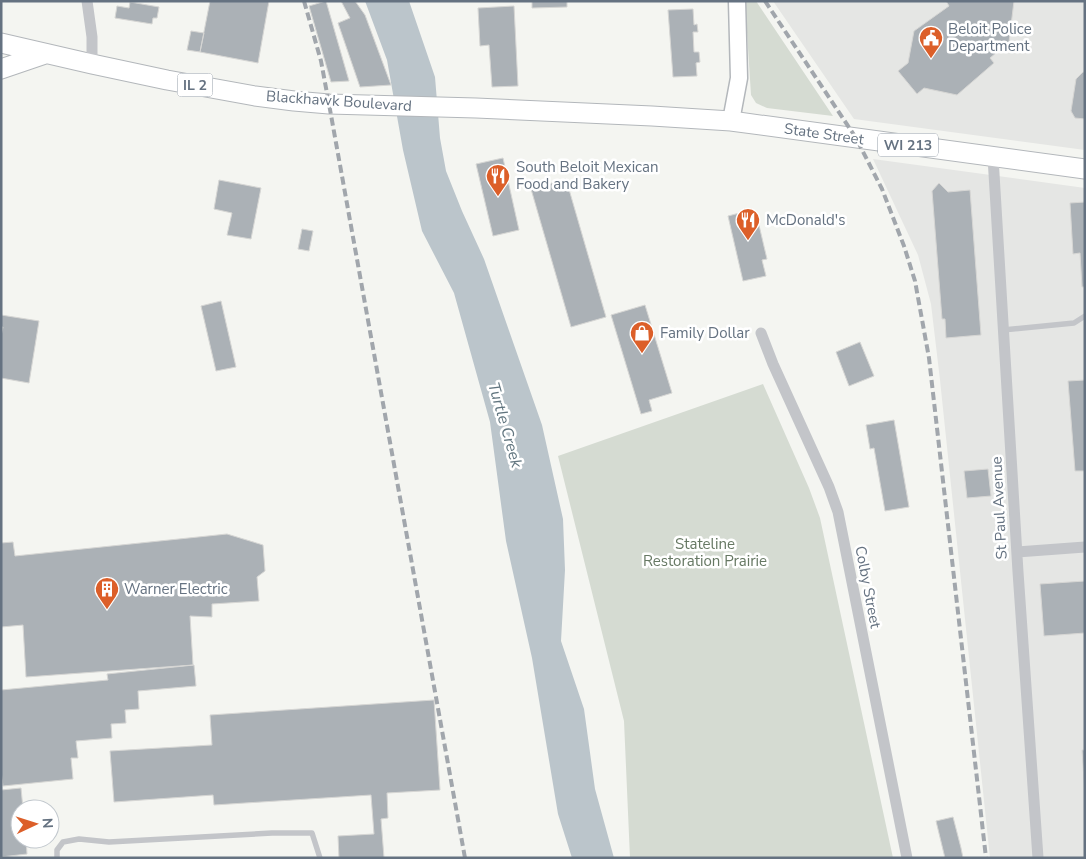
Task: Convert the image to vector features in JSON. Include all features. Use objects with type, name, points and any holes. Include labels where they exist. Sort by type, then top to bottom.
[{"type":"main road","name":"Blackhawk Boulevard","points":[[1,43],[167,80],[255,96],[329,104],[652,116]]},
{"type":"main road","points":[[1,68],[47,54]]},
{"type":"main road","name":"State Street","points":[[652,116],[731,121],[1085,169]]},
{"type":"street","points":[[87,1],[92,37],[92,64]]},
{"type":"street","points":[[731,121],[739,78],[737,1]]},
{"type":"street","name":"St Paul Avenue","points":[[993,157],[1038,858]]},
{"type":"street","name":"Colby Street","points":[[761,333],[829,487],[838,512],[906,858]]},
{"type":"street","points":[[1017,552],[1085,547]]},
{"type":"lane","points":[[1003,330],[1074,323],[1085,316]]},
{"type":"lane","points":[[57,858],[57,850],[63,842],[79,840],[109,842],[272,833],[312,833],[320,858]]},
{"type":"shaded area","points":[[773,1],[1085,1],[1085,150],[854,119]]},
{"type":"shaded area","points":[[873,159],[1085,188],[1085,858],[990,858],[931,304],[918,255]]},
{"type":"green space","points":[[745,1],[756,1],[833,116],[767,108],[756,103],[751,95]]},
{"type":"green space","name":"Stateline Restoration Prairie","points":[[763,384],[809,488],[820,518],[893,858],[630,858],[624,721],[558,456]]},
{"type":"water","name":"Turtle Creek","points":[[365,1],[409,1],[435,77],[440,138],[446,171],[484,259],[542,425],[563,519],[565,570],[561,641],[584,709],[595,789],[614,858],[572,858],[558,814],[532,658],[506,541],[490,422],[454,293],[422,231],[403,150],[387,60]]},
{"type":"building","points":[[210,1],[269,1],[258,63],[200,52]]},
{"type":"building","points":[[326,1],[349,81],[331,82],[309,6]]},
{"type":"building","points":[[341,1],[355,1],[365,15],[391,85],[360,87],[338,23],[350,18]]},
{"type":"building","points":[[532,1],[567,1],[567,7],[532,8]]},
{"type":"building","points":[[946,1],[1014,1],[1009,42],[990,58],[994,63],[957,95],[924,88],[917,94],[898,71],[908,63],[914,31],[949,6]]},
{"type":"building","points":[[130,2],[159,7],[157,18],[153,18],[152,24],[115,18],[117,6],[129,8]]},
{"type":"building","points":[[514,6],[518,86],[492,87],[489,45],[480,46],[478,8]]},
{"type":"building","points":[[693,9],[694,25],[697,24],[698,32],[693,32],[694,52],[699,52],[700,62],[696,63],[697,76],[673,77],[668,10]]},
{"type":"building","points":[[191,31],[204,33],[200,52],[187,50]]},
{"type":"building","points":[[1085,72],[1085,119],[1075,118],[1071,111],[1076,79]]},
{"type":"building","name":"South Beloit Mexican Food and Bakery","points":[[503,158],[519,230],[493,236],[476,164]]},
{"type":"building","points":[[566,179],[606,317],[571,327],[531,189]]},
{"type":"building","points":[[219,180],[261,188],[251,239],[227,235],[232,213],[214,209]]},
{"type":"building","points":[[939,183],[948,192],[970,190],[981,335],[946,338],[945,319],[942,319],[932,191]]},
{"type":"building","points":[[1085,202],[1085,287],[1082,287],[1080,253],[1073,254],[1070,203]]},
{"type":"building","name":"McDonald's","points":[[751,210],[754,222],[758,221],[767,259],[762,260],[766,276],[743,281],[728,216]]},
{"type":"building","points":[[302,229],[313,231],[309,251],[298,249]]},
{"type":"building","points":[[221,301],[236,367],[216,371],[201,306]]},
{"type":"building","name":"Family Dollar","points":[[645,305],[672,393],[649,400],[652,411],[641,414],[611,315]]},
{"type":"building","points":[[1,315],[39,321],[29,383],[1,378],[1,336],[3,327],[1,327]]},
{"type":"building","points":[[860,342],[874,376],[849,386],[836,352]]},
{"type":"building","points":[[1085,380],[1085,471],[1075,471],[1068,381]]},
{"type":"building","points":[[894,420],[909,507],[885,511],[874,448],[870,449],[866,425]]},
{"type":"building","points":[[988,469],[991,496],[967,498],[964,471]]},
{"type":"building","name":"Warner Electric","points":[[227,534],[263,545],[265,571],[257,577],[259,601],[212,604],[212,617],[190,616],[193,665],[26,677],[23,625],[1,627],[1,543],[13,542],[15,556]]},
{"type":"building","points":[[1085,581],[1085,633],[1044,636],[1040,584]]},
{"type":"building","points":[[194,665],[196,686],[138,691],[139,709],[125,710],[126,723],[111,724],[112,738],[76,741],[78,758],[71,758],[73,779],[3,786],[1,771],[1,690],[108,680],[107,674]]},
{"type":"building","points":[[434,700],[440,790],[387,793],[388,818],[381,819],[384,858],[339,858],[338,836],[374,834],[371,795],[214,805],[213,795],[114,802],[110,751],[212,745],[210,715]]},
{"type":"building","points":[[1082,750],[1085,750],[1085,795]]},
{"type":"building","points":[[21,788],[22,799],[10,799],[10,849],[27,849],[27,854],[1,857],[1,790]]},
{"type":"building","points":[[953,817],[963,858],[945,858],[936,821]]},
{"type":"railway","points":[[304,1],[321,61],[465,858]]},
{"type":"railway","points":[[765,1],[856,138],[882,189],[915,281],[929,358],[986,858]]},
{"type":"place","name":"Beloit Police Department","points":[[931,59]]},
{"type":"place","name":"South Beloit Mexican Food and Bakery","points":[[498,197]]},
{"type":"place","name":"McDonald's","points":[[748,241]]},
{"type":"place","name":"Family Dollar","points":[[642,354]]},
{"type":"place","name":"Warner Electric","points":[[107,610]]}]
